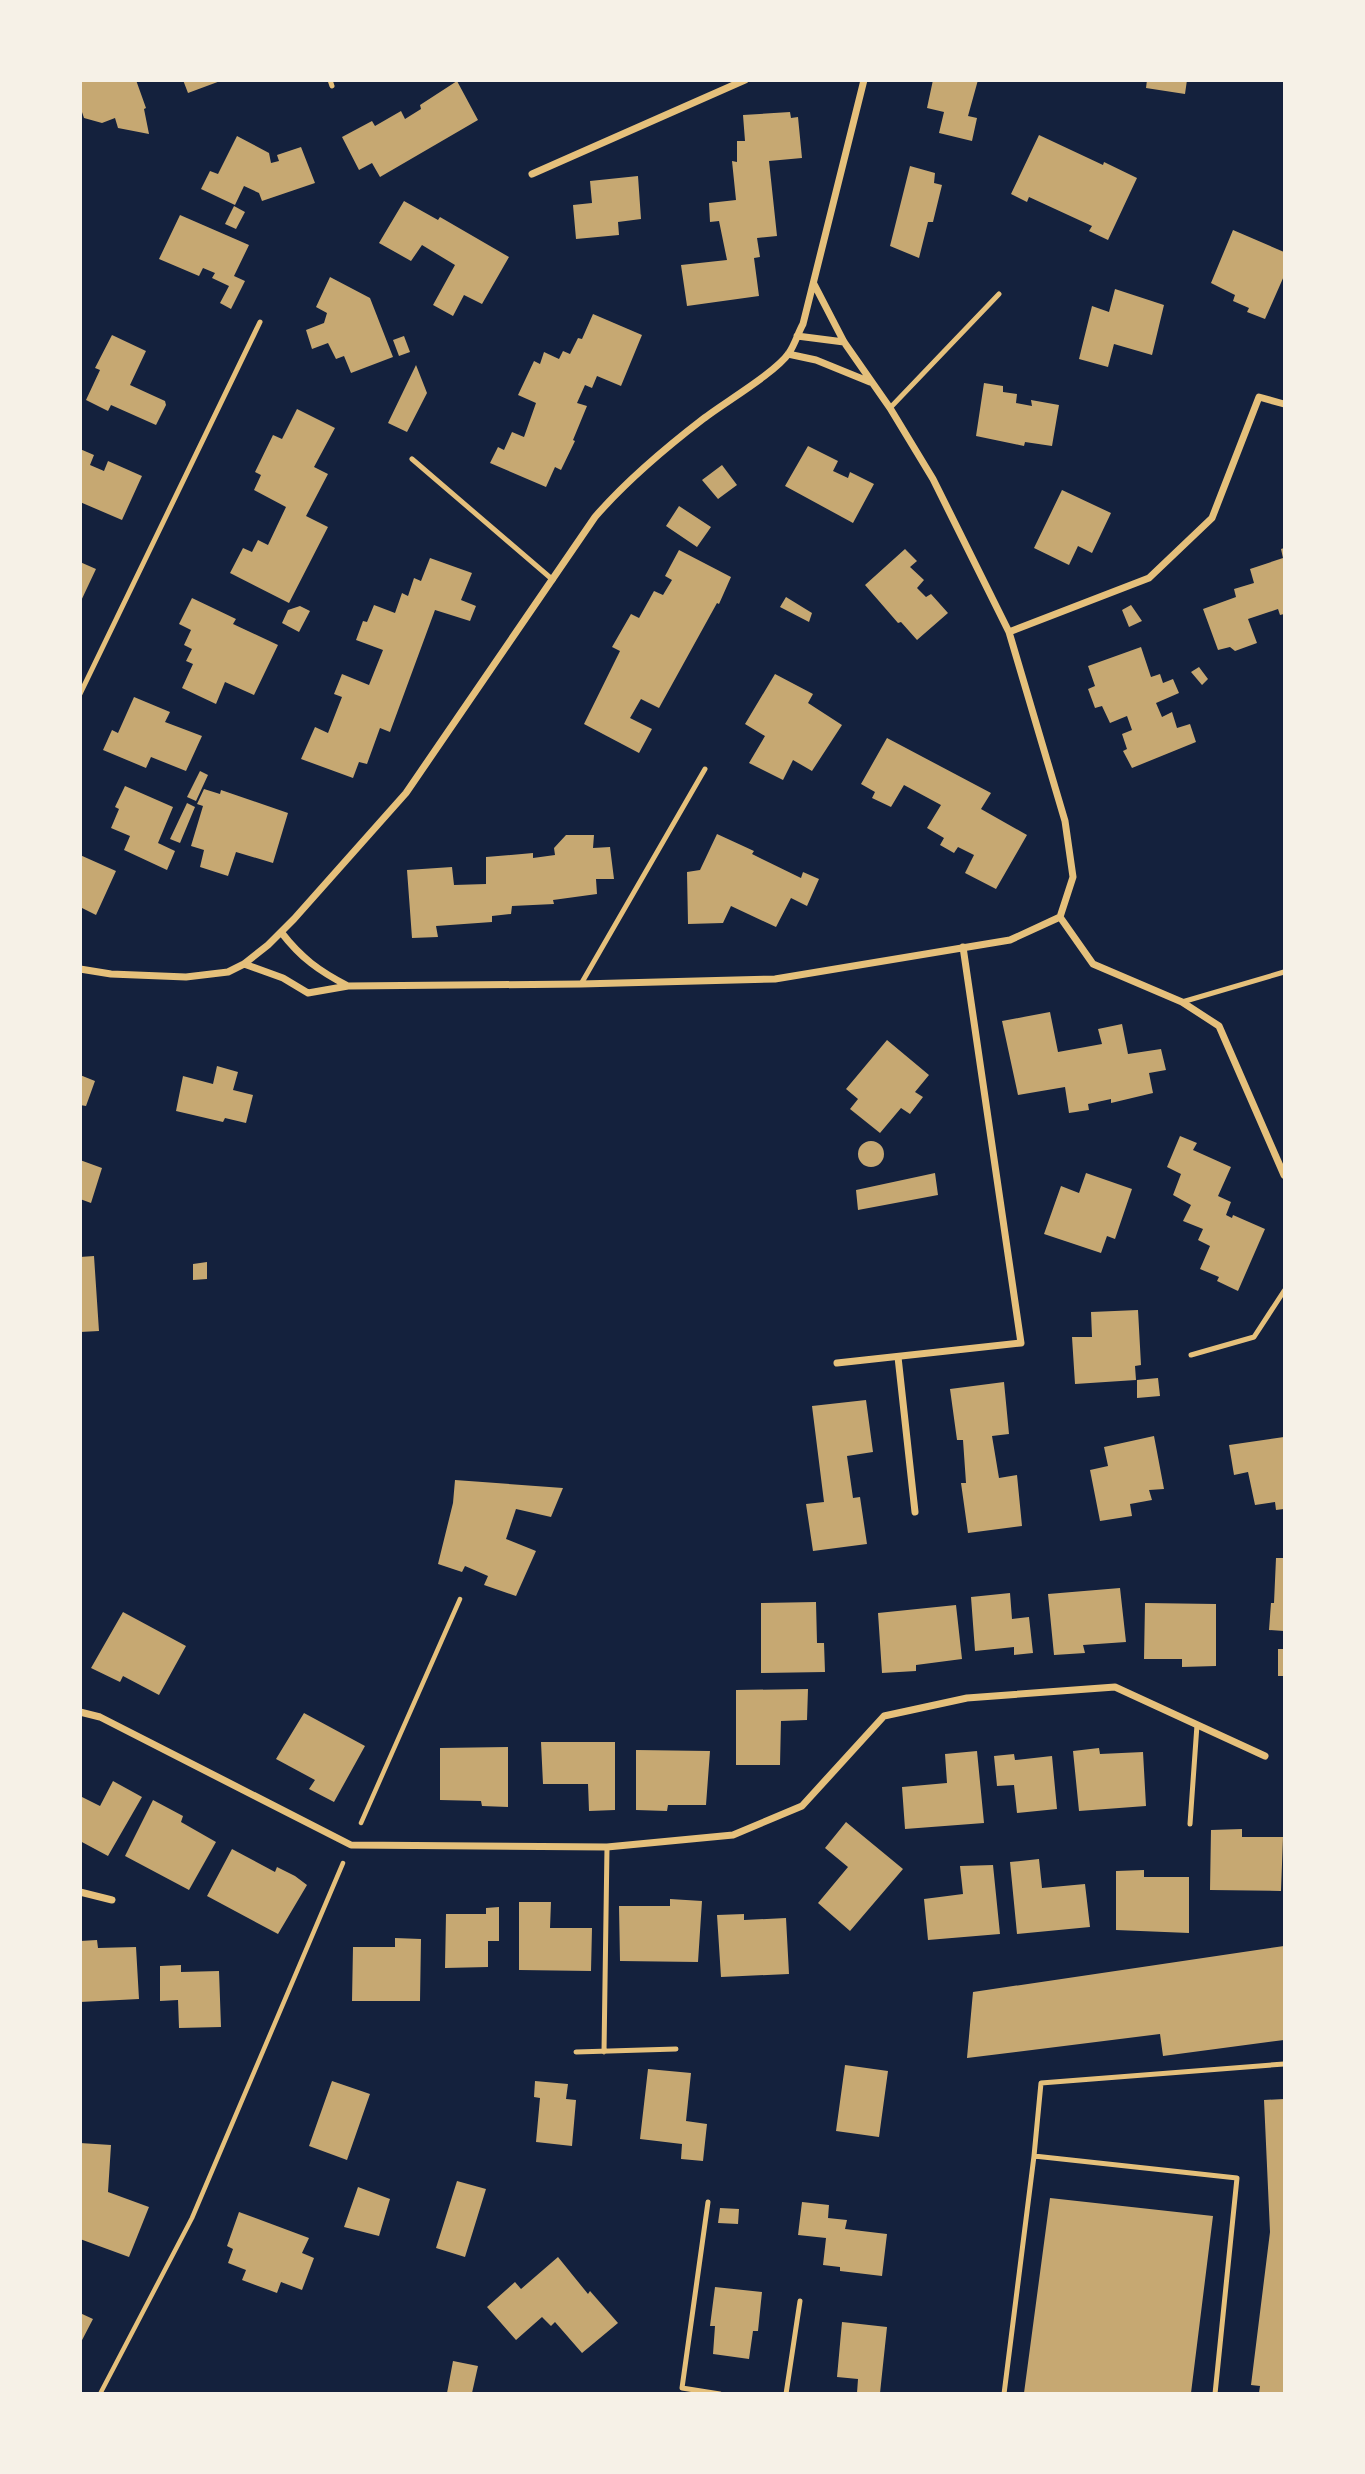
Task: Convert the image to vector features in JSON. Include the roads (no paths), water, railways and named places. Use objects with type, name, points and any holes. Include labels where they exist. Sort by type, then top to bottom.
[{"type":"street","points":[[532,174],[745,80]]},
{"type":"street","points":[[80,969],[111,974],[186,977],[228,972],[244,964],[281,932],[406,793],[595,517],[614,495],[659,453],[727,400],[769,372],[789,354],[803,324],[864,80]]},
{"type":"street","points":[[244,964],[283,978],[308,993],[348,986],[775,979],[1010,940],[1060,917],[1073,877],[1065,821],[1010,632],[933,479],[890,408],[844,342],[814,283]]},
{"type":"street","points":[[797,336],[844,342]]},
{"type":"street","points":[[789,354],[816,360],[871,383]]},
{"type":"street","points":[[1010,632],[1149,578],[1212,518],[1259,397],[1284,404]]},
{"type":"street","points":[[1060,917],[1093,964],[1182,1002],[1219,1026],[1284,1175]]},
{"type":"street","points":[[281,932],[297,953],[322,973],[348,986]]},
{"type":"street","points":[[837,1363],[1021,1343],[963,947]]},
{"type":"street","points":[[898,1357],[915,1512]]},
{"type":"street","points":[[80,1712],[100,1717],[351,1845],[607,1847],[733,1835],[802,1805],[884,1716],[967,1698],[1115,1687],[1265,1756]]},
{"type":"street","points":[[80,1892],[112,1899]]},
{"type":"lane","points":[[890,408],[999,294]]},
{"type":"lane","points":[[80,694],[260,322]]},
{"type":"lane","points":[[412,458],[553,580]]},
{"type":"lane","points":[[581,984],[705,769]]},
{"type":"lane","points":[[1182,1002],[1284,972]]},
{"type":"lane","points":[[1191,1355],[1254,1337],[1284,1291]]},
{"type":"lane","points":[[1190,1824],[1197,1725]]},
{"type":"lane","points":[[604,2052],[607,1847]]},
{"type":"lane","points":[[576,2052],[676,2049]]},
{"type":"lane","points":[[1004,2393],[1041,2083],[1284,2064]]},
{"type":"lane","points":[[1034,2156],[1237,2178],[1215,2393]]},
{"type":"lane","points":[[708,2202],[682,2388],[720,2393]]},
{"type":"lane","points":[[786,2393],[800,2301]]}]
